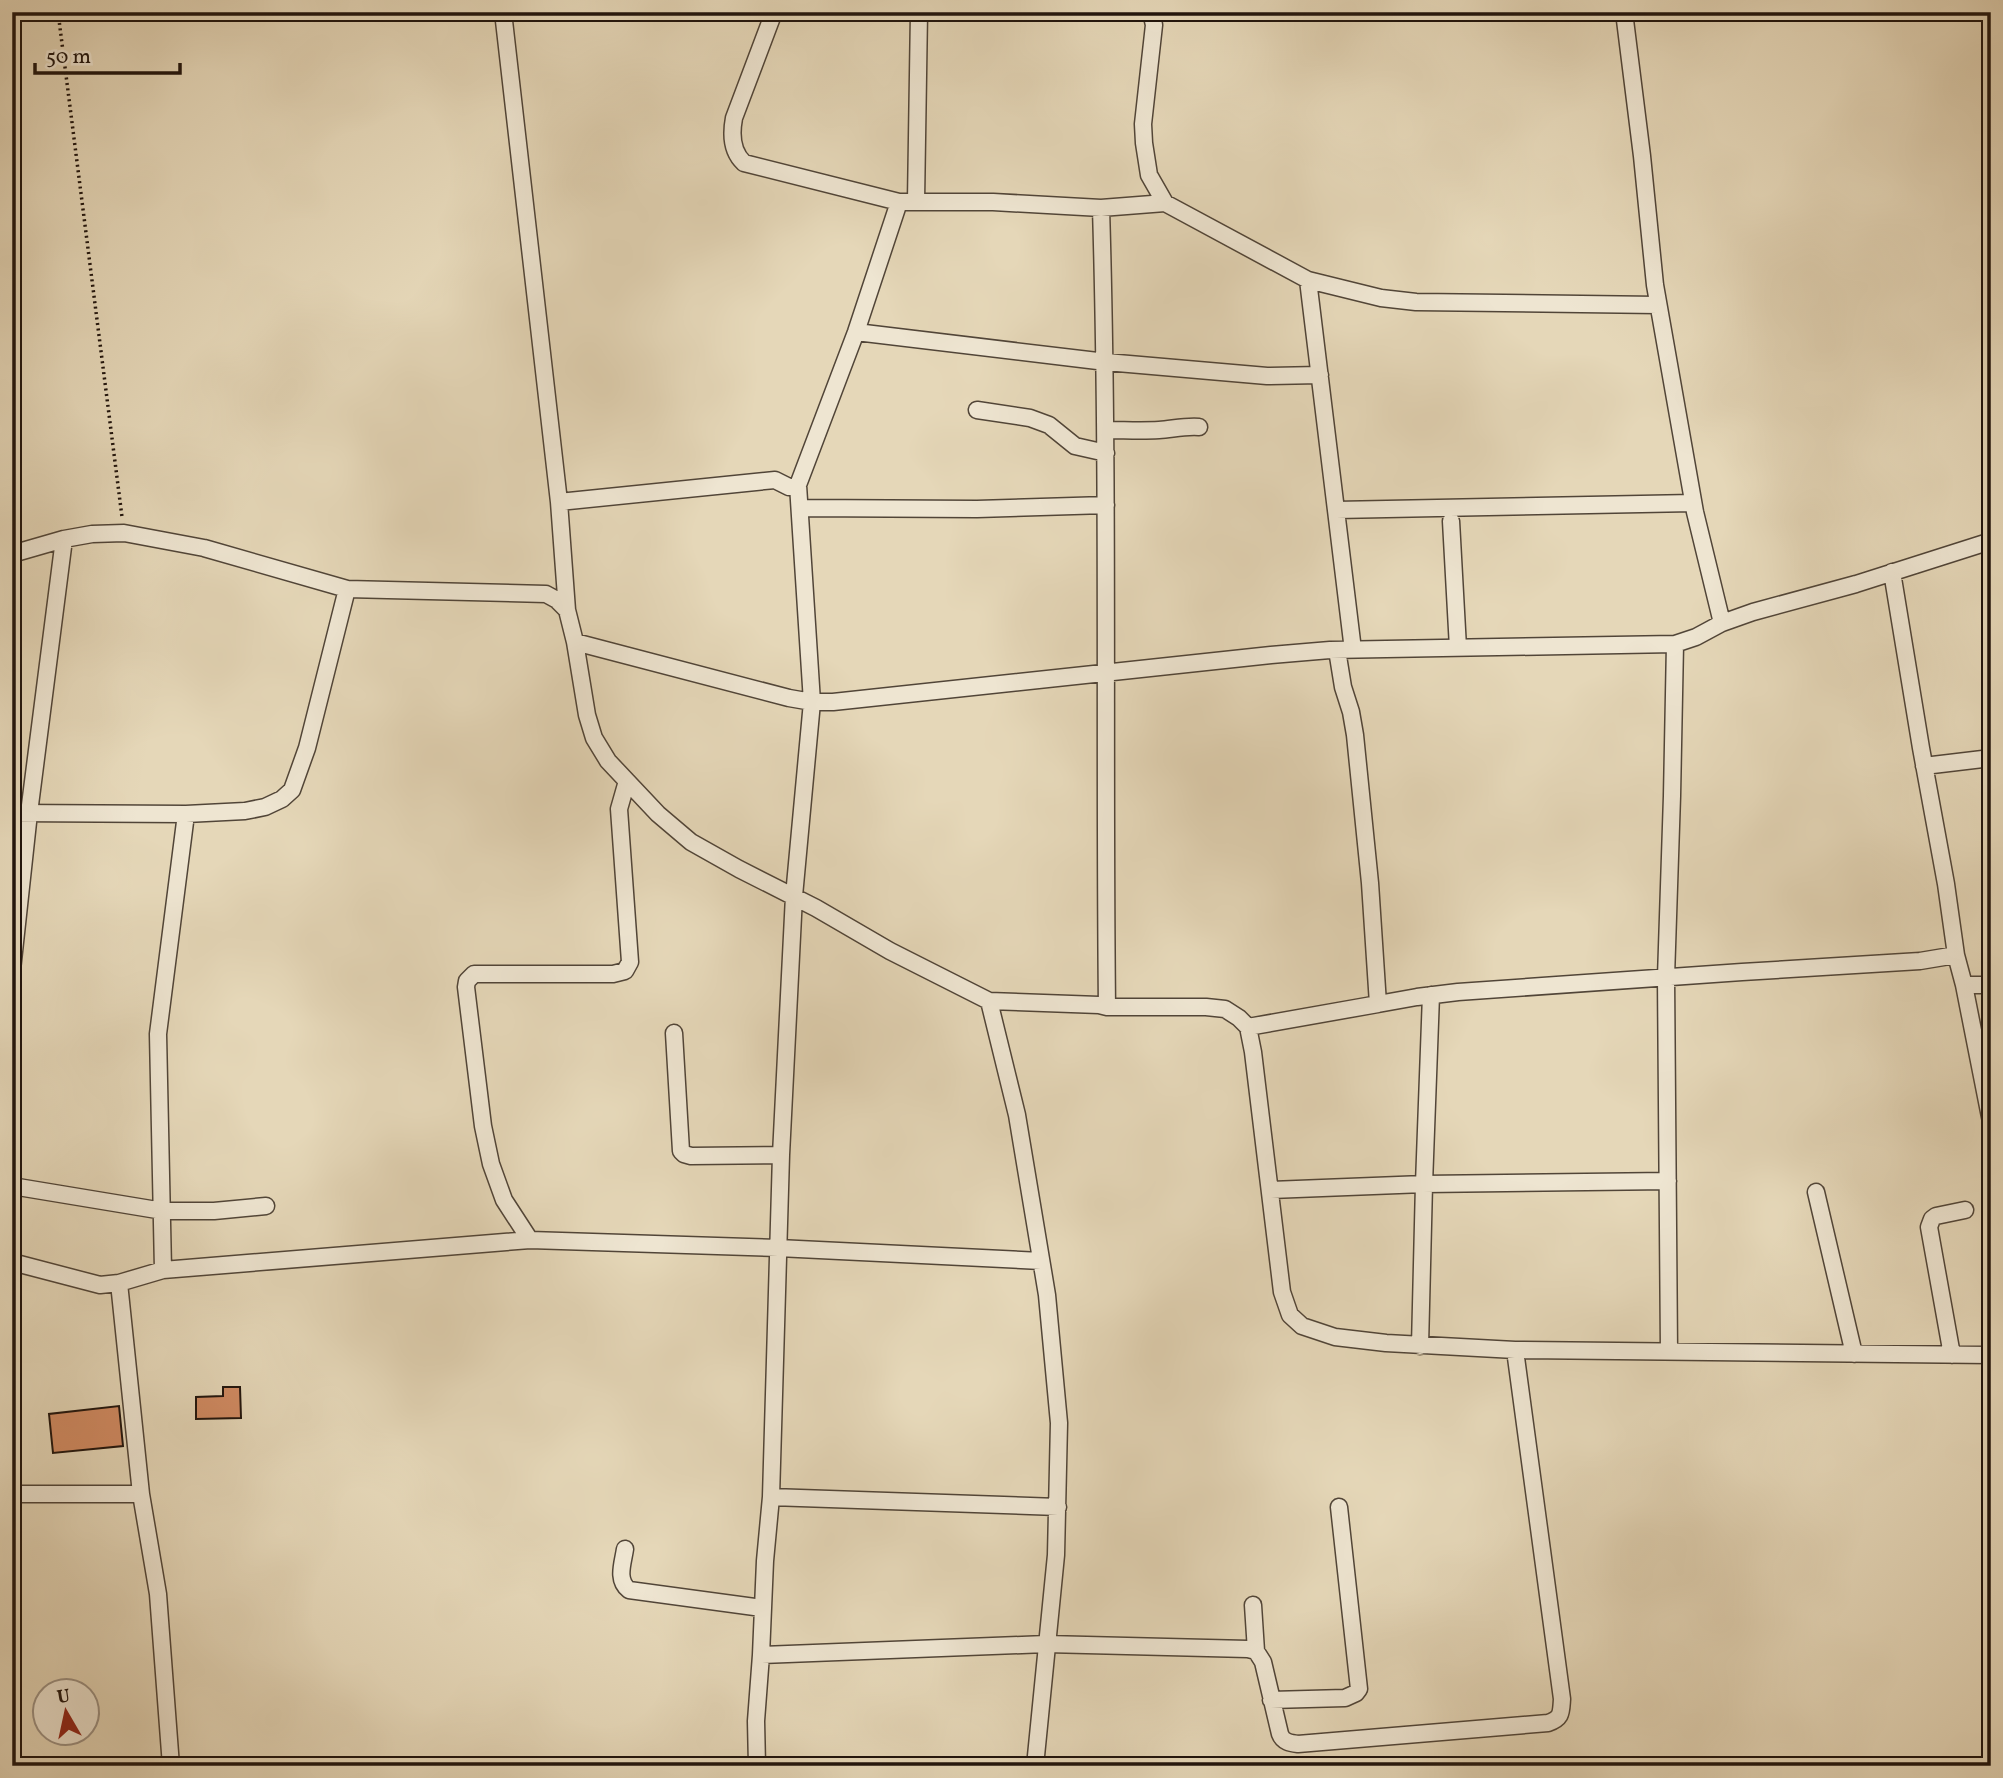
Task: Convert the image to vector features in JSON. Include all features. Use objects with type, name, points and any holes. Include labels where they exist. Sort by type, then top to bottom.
[{"type":"street","points":[[503,12],[559,502],[567,610],[575,642],[581,688],[594,738],[608,761],[673,828],[691,842],[738,869],[794,896],[890,951],[989,1001],[1107,1007],[1206,1007],[1225,1009],[1240,1018],[1248,1027],[1258,1091],[1282,1292],[1290,1315],[1302,1326],[1335,1337],[1420,1346],[1515,1350],[1991,1355]]},
{"type":"street","points":[[774,12],[735,111],[732,134],[735,149],[744,163],[899,202],[993,202],[1101,208],[1165,203]]},
{"type":"street","points":[[916,201],[919,12]]},
{"type":"street","points":[[1151,12],[1154,25],[1143,124],[1144,143],[1149,175],[1165,203],[1308,281],[1381,298],[1416,302],[1658,305]]},
{"type":"street","points":[[1624,12],[1658,305],[1693,503],[1722,623]]},
{"type":"street","points":[[757,1766],[756,1721],[771,1497],[781,1155],[794,896],[812,702],[798,485],[856,332],[899,202]]},
{"type":"street","points":[[1101,208],[1106,362],[1107,1007]]},
{"type":"street","points":[[1308,281],[1336,510],[1345,650],[1343,687],[1355,735],[1370,883],[1378,1004]]},
{"type":"street","points":[[856,332],[1106,362],[1267,376],[1320,375]]},
{"type":"street","points":[[977,410],[1030,418],[1049,425],[1075,446],[1106,453]]},
{"type":"street","points":[[1106,430],[1147,431],[1183,426],[1199,427]]},
{"type":"street","points":[[559,502],[775,480],[789,487],[798,485]]},
{"type":"street","points":[[1336,510],[1693,503]]},
{"type":"street","points":[[801,508],[977,509],[1106,505]]},
{"type":"street","points":[[1451,521],[1458,648]]},
{"type":"street","points":[[12,554],[64,539],[92,534],[124,533],[204,548],[347,589],[546,594],[567,610]]},
{"type":"street","points":[[12,970],[64,539]]},
{"type":"street","points":[[575,642],[812,702],[853,701],[1271,655],[1345,650],[1675,644],[1753,612],[1856,584],[1991,541]]},
{"type":"street","points":[[1892,572],[1956,955],[1991,1122]]},
{"type":"street","points":[[546,594],[561,585],[565,577]]},
{"type":"street","points":[[12,813],[186,814],[245,811],[265,807],[282,799],[292,790],[307,748],[347,589]]},
{"type":"street","points":[[1669,1352],[1666,977],[1675,644]]},
{"type":"street","points":[[1924,765],[1991,758]]},
{"type":"street","points":[[530,1240],[504,1200],[491,1164],[483,1126],[467,981],[474,974],[613,974],[625,971],[630,962],[619,809],[627,781]]},
{"type":"street","points":[[163,1270],[158,1034],[186,814]]},
{"type":"street","points":[[1248,1027],[1431,995],[1920,961],[1956,955]]},
{"type":"street","points":[[1964,985],[1991,985]]},
{"type":"street","points":[[1420,1346],[1431,995]]},
{"type":"street","points":[[989,1001],[1017,1115],[1047,1295],[1059,1423],[1055,1555],[1035,1766]]},
{"type":"street","points":[[674,1033],[681,1151],[691,1156],[781,1155]]},
{"type":"street","points":[[1271,1190],[1424,1184],[1668,1181]]},
{"type":"street","points":[[12,1186],[163,1211],[214,1211],[266,1206]]},
{"type":"street","points":[[1816,1192],[1854,1354]]},
{"type":"street","points":[[1952,1355],[1929,1227],[1936,1216],[1965,1210]]},
{"type":"street","points":[[12,1262],[100,1285],[118,1283],[163,1270],[530,1240],[778,1248],[1041,1261]]},
{"type":"street","points":[[118,1283],[141,1494],[158,1594],[171,1766]]},
{"type":"street","points":[[1252,1605],[1256,1651],[1263,1662],[1281,1737],[1289,1743],[1548,1723],[1556,1720],[1560,1715],[1562,1699],[1515,1350]]},
{"type":"street","points":[[12,1494],[141,1494]]},
{"type":"street","points":[[771,1497],[1058,1507]]},
{"type":"street","points":[[1271,1700],[1345,1698],[1359,1689],[1339,1507]]},
{"type":"street","points":[[625,1549],[621,1579],[629,1590],[762,1608]]},
{"type":"street","points":[[761,1655],[1046,1644],[1231,1648],[1256,1651]]},
{"type":"path","points":[[58,12],[124,533]]},
{"type":"building","points":[[223,1387],[240,1387],[241,1418],[196,1419],[196,1397],[223,1396]]},
{"type":"building","points":[[119,1406],[123,1446],[53,1453],[49,1414]]}]
